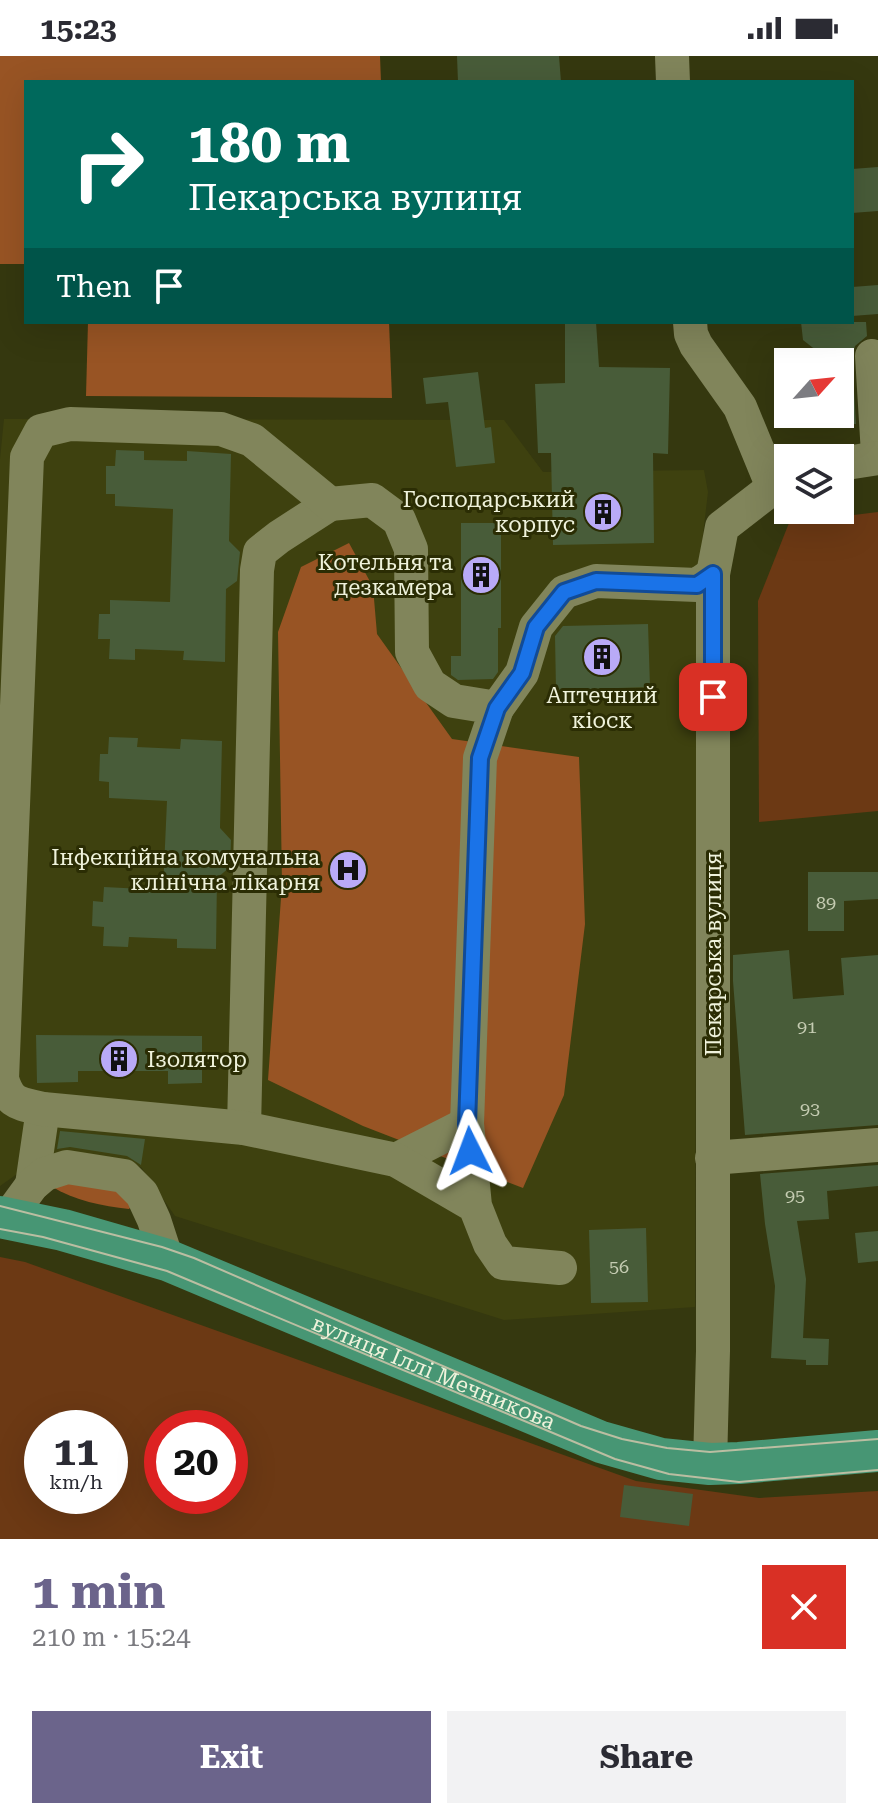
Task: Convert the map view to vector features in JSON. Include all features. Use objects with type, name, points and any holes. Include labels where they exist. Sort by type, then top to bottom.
[{"type":"main road","name":"вулиця Іллі Мечникова","points":[[13,1207],[63,1230],[167,1260],[601,1442],[661,1459],[710,1464],[739,1463],[878,1451]]},
{"type":"street","points":[[672,56],[673,80]]},
{"type":"street","points":[[690,324],[696,345],[740,407],[768,475],[774,479]]},
{"type":"street","points":[[854,461],[878,456],[872,356]]},
{"type":"street","points":[[330,504],[252,440],[221,429],[70,424],[41,431],[27,457],[2,1079],[6,1093],[14,1101],[43,1109],[244,1128],[396,1160],[475,1206]]},
{"type":"street","name":"Пекарська вулиця","points":[[710,1464],[713,1351],[713,574],[722,527],[774,488]]},
{"type":"street","points":[[244,1128],[257,570],[260,552],[330,504],[372,500],[399,520],[411,549],[412,652],[430,685],[454,701],[497,708]]},
{"type":"street","points":[[560,1268],[503,1263],[490,1244],[475,1206],[467,1124],[480,758],[497,708],[522,673],[536,627],[564,592],[596,581],[697,585],[713,574]]},
{"type":"street","points":[[13,1207],[43,1109]]},
{"type":"street","points":[[396,1160],[467,1124]]},
{"type":"street","points":[[712,1158],[878,1145]]},
{"type":"street","points":[[13,1207],[45,1174],[67,1167],[124,1176],[142,1194],[167,1260]]},
{"type":"shaded area","points":[[0,56],[380,56],[381,80],[24,80],[24,264],[0,264]]},
{"type":"shaded area","points":[[88,324],[389,324],[392,398],[86,396]]},
{"type":"shaded area","name":"Інфекційна комунальна клінічна лікарня","points":[[4,419],[504,420],[543,472],[704,470],[708,492],[697,585],[695,1307],[504,1320],[175,1216],[141,1167],[51,1154],[0,1186],[0,459]]},
{"type":"shaded area","points":[[878,512],[878,811],[759,822],[758,601],[789,524],[854,524],[854,515]]},
{"type":"shaded area","points":[[349,543],[373,587],[377,634],[452,739],[579,757],[585,924],[564,1095],[523,1188],[363,1126],[268,1080],[282,884],[278,632],[301,567]]},
{"type":"shaded area","points":[[56,1181],[125,1191],[133,1204],[129,1209],[89,1202],[51,1186]]},
{"type":"shaded area","points":[[0,1257],[25,1262],[636,1481],[759,1498],[878,1491],[878,1539],[0,1539]]},
{"type":"building","points":[[457,56],[559,56],[561,80],[458,80]]},
{"type":"building","points":[[878,167],[878,211],[854,213],[854,169]]},
{"type":"building","points":[[878,285],[878,314],[854,316],[854,287]]},
{"type":"building","points":[[866,322],[867,336],[854,350],[813,348],[803,340],[801,324]]},
{"type":"building","points":[[565,324],[596,324],[599,367],[670,368],[668,454],[653,453],[654,543],[553,545],[551,453],[538,453],[535,384],[565,383]]},
{"type":"building","points":[[478,372],[485,428],[491,427],[495,463],[456,467],[448,402],[426,404],[423,378]]},
{"type":"building","points":[[116,450],[144,451],[144,460],[187,461],[187,451],[231,454],[229,541],[240,552],[237,581],[226,589],[225,662],[183,660],[184,651],[135,649],[135,660],[109,659],[110,639],[98,639],[99,614],[110,614],[110,600],[170,602],[173,509],[115,506],[115,494],[106,494],[106,466],[115,466]]},
{"type":"building","name":"Котельня та дезкамера","points":[[461,523],[501,523],[501,628],[498,628],[498,672],[493,679],[458,680],[451,675],[451,656],[461,656]]},
{"type":"building","name":"Аптечний кіоск","points":[[648,624],[650,687],[556,690],[555,636],[563,626]]},
{"type":"building","points":[[109,737],[138,738],[137,747],[180,749],[181,739],[222,741],[220,828],[231,840],[230,867],[217,878],[216,949],[177,948],[177,939],[129,937],[128,947],[103,946],[104,927],[92,926],[93,901],[103,902],[104,887],[163,890],[167,801],[109,798],[109,782],[99,781],[100,754],[108,754]]},
{"type":"building","points":[[808,872],[878,872],[878,899],[844,901],[844,931],[808,931]]},
{"type":"building","points":[[789,950],[793,999],[844,995],[841,958],[878,955],[878,1125],[745,1135],[733,955]]},
{"type":"building","name":"Ізолятор","points":[[36,1035],[202,1036],[202,1083],[168,1084],[168,1071],[78,1071],[78,1082],[37,1083]]},
{"type":"building","points":[[60,1131],[145,1139],[141,1165],[127,1156],[70,1147],[57,1149]]},
{"type":"building","points":[[878,1165],[878,1186],[827,1191],[829,1219],[797,1221],[806,1279],[803,1338],[829,1339],[828,1365],[806,1365],[806,1360],[771,1358],[775,1286],[760,1174]]},
{"type":"building","points":[[646,1228],[648,1302],[591,1303],[589,1230]]},
{"type":"building","points":[[878,1231],[878,1261],[858,1263],[855,1233]]},
{"type":"building","points":[[624,1485],[693,1494],[689,1526],[620,1517]]},
{"type":"tram line","points":[[0,1206],[194,1258],[581,1426],[622,1439],[710,1452],[878,1439]]},
{"type":"tram line","points":[[0,1229],[43,1237],[167,1271],[615,1459],[669,1474],[739,1482],[878,1470]]},
{"type":"place","name":"Господарський корпус","points":[[603,512]]},
{"type":"place","name":"Котельня та дезкамера","points":[[481,575]]},
{"type":"place","name":"Аптечний кіоск","points":[[602,657]]},
{"type":"place","name":"Інфекційна комунальна клінічна лікарня","points":[[348,870]]},
{"type":"place","name":"Ізолятор","points":[[119,1059]]},
{"type":"route","points":[[470,1151],[467,1124],[480,758],[497,708],[522,673],[536,627],[564,592],[596,581],[697,585],[713,574],[713,697]]}]
